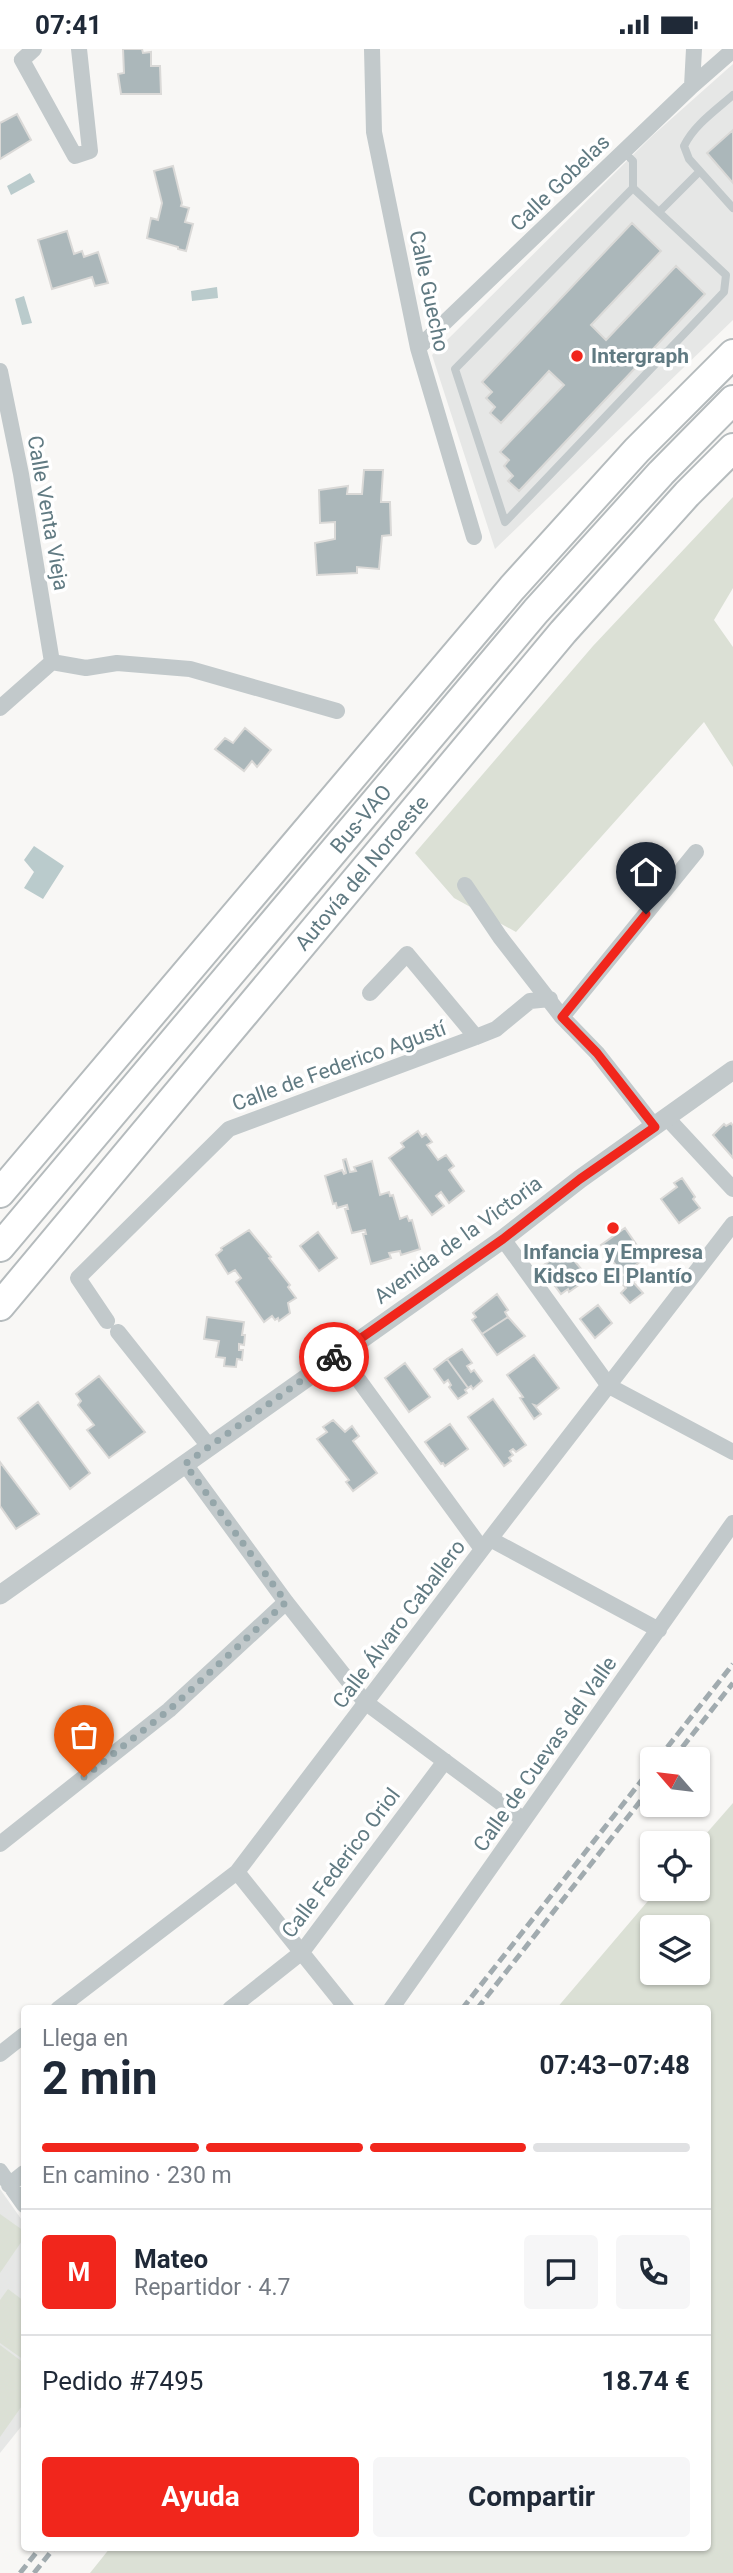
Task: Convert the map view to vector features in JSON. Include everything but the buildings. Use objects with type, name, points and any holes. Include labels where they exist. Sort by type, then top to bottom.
[{"type":"highway","points":[[0,1193],[512,588],[636,450],[733,354]]},
{"type":"highway","name":"Bus-VAO","points":[[0,1249],[536,611],[661,473],[733,400]]},
{"type":"highway","name":"Autovía del Noroeste","points":[[0,1306],[563,632],[687,494],[733,448]]},
{"type":"street","points":[[34,49],[22,60],[75,156],[90,151],[79,49]]},
{"type":"street","name":"Calle Guecho","points":[[372,49],[374,132],[418,348],[474,537]]},
{"type":"street","points":[[692,86],[694,49]]},
{"type":"street","name":"Calle Gobelas","points":[[418,348],[623,151],[733,50]]},
{"type":"street","name":"Calle Venta Vieja","points":[[0,371],[21,474],[52,661]]},
{"type":"street","points":[[0,708],[52,661],[86,668],[117,663],[190,669],[337,712]]},
{"type":"street","points":[[562,1017],[696,852]]},
{"type":"street","points":[[465,885],[500,937],[562,1017],[661,1123],[733,1189]]},
{"type":"street","name":"Calle de Federico Agustí","points":[[370,993],[407,954],[476,1037]]},
{"type":"street","name":"Calle de Federico Agustí","points":[[208,1445],[112,1327],[78,1278],[229,1129],[496,1029],[530,1001],[550,999]]},
{"type":"street","name":"Avenida de la Victoria","points":[[0,1595],[208,1445],[503,1239],[580,1179],[733,1070]]},
{"type":"street","name":"Calle Álvaro Caballero","points":[[63,2005],[237,1871],[733,1224]]},
{"type":"street","points":[[503,1239],[608,1386],[733,1452]]},
{"type":"street","points":[[339,1353],[486,1544],[659,1630]]},
{"type":"street","points":[[185,1464],[286,1602],[365,1702],[524,1820]]},
{"type":"street","name":"Calle de Cuevas del Valle","points":[[394,2005],[733,1523]]},
{"type":"street","points":[[0,1844],[169,1710],[286,1602]]},
{"type":"street","name":"Calle Federico Oriol","points":[[235,2005],[302,1952],[445,1761]]},
{"type":"street","points":[[237,1871],[345,2005]]},
{"type":"street","points":[[0,2054],[21,2037]]},
{"type":"street","points":[[0,2171],[21,2201]]},
{"type":"street","points":[[9,2185],[21,2175]]},
{"type":"lane","points":[[733,95],[697,127],[684,146],[685,154],[699,172],[733,208]]},
{"type":"lane","points":[[623,151],[633,161],[633,188],[455,369],[505,521],[724,292],[726,275],[633,188]]},
{"type":"lane","points":[[659,212],[699,172]]},
{"type":"shaded area","points":[[733,64],[733,320],[495,549],[432,355],[652,136]]},
{"type":"shaded area","points":[[30,173],[35,182],[11,195],[7,186]]},
{"type":"shaded area","points":[[217,287],[218,298],[192,301],[191,291]]},
{"type":"shaded area","points":[[24,296],[32,323],[22,325],[15,299]]},
{"type":"shaded area","points":[[733,497],[733,588],[714,620],[733,647],[733,767],[704,722],[516,932],[454,898],[415,853],[593,646]]},
{"type":"shaded area","points":[[34,846],[64,866],[43,899],[24,888],[34,872],[24,860]]},
{"type":"shaded area","points":[[733,1803],[733,2573],[90,2573],[108,2551],[711,2551],[711,2005],[559,2005],[648,1901],[710,1901],[708,1831]]},
{"type":"shaded area","points":[[0,2189],[21,2219],[21,2427],[0,2453]]},
{"type":"shaded area","points":[[0,2214],[21,2229],[21,2242],[0,2273]]},
{"type":"shaded area","points":[[8,2289],[21,2299],[21,2358],[0,2343],[0,2300]]},
{"type":"shaded area","points":[[0,2345],[21,2361],[21,2407],[0,2437]]},
{"type":"railway","points":[[667,1747],[733,1664]]},
{"type":"railway","points":[[682,1747],[733,1683]]},
{"type":"railway","points":[[465,2005],[640,1783]]},
{"type":"railway","points":[[480,2005],[640,1802]]},
{"type":"railway","points":[[20,2573],[38,2551]]},
{"type":"railway","points":[[34,2573],[52,2551]]},
{"type":"way so far","points":[[84,1777],[169,1710],[286,1602],[185,1464],[334,1357]]},
{"type":"place","name":"Intergraph","points":[[577,356]]},
{"type":"place","name":"Infancia y Empresa Kidsco El Plantío","points":[[613,1228]]},
{"type":"route","points":[[334,1357],[503,1239],[580,1179],[655,1127],[597,1053],[562,1017],[646,914]]}]
